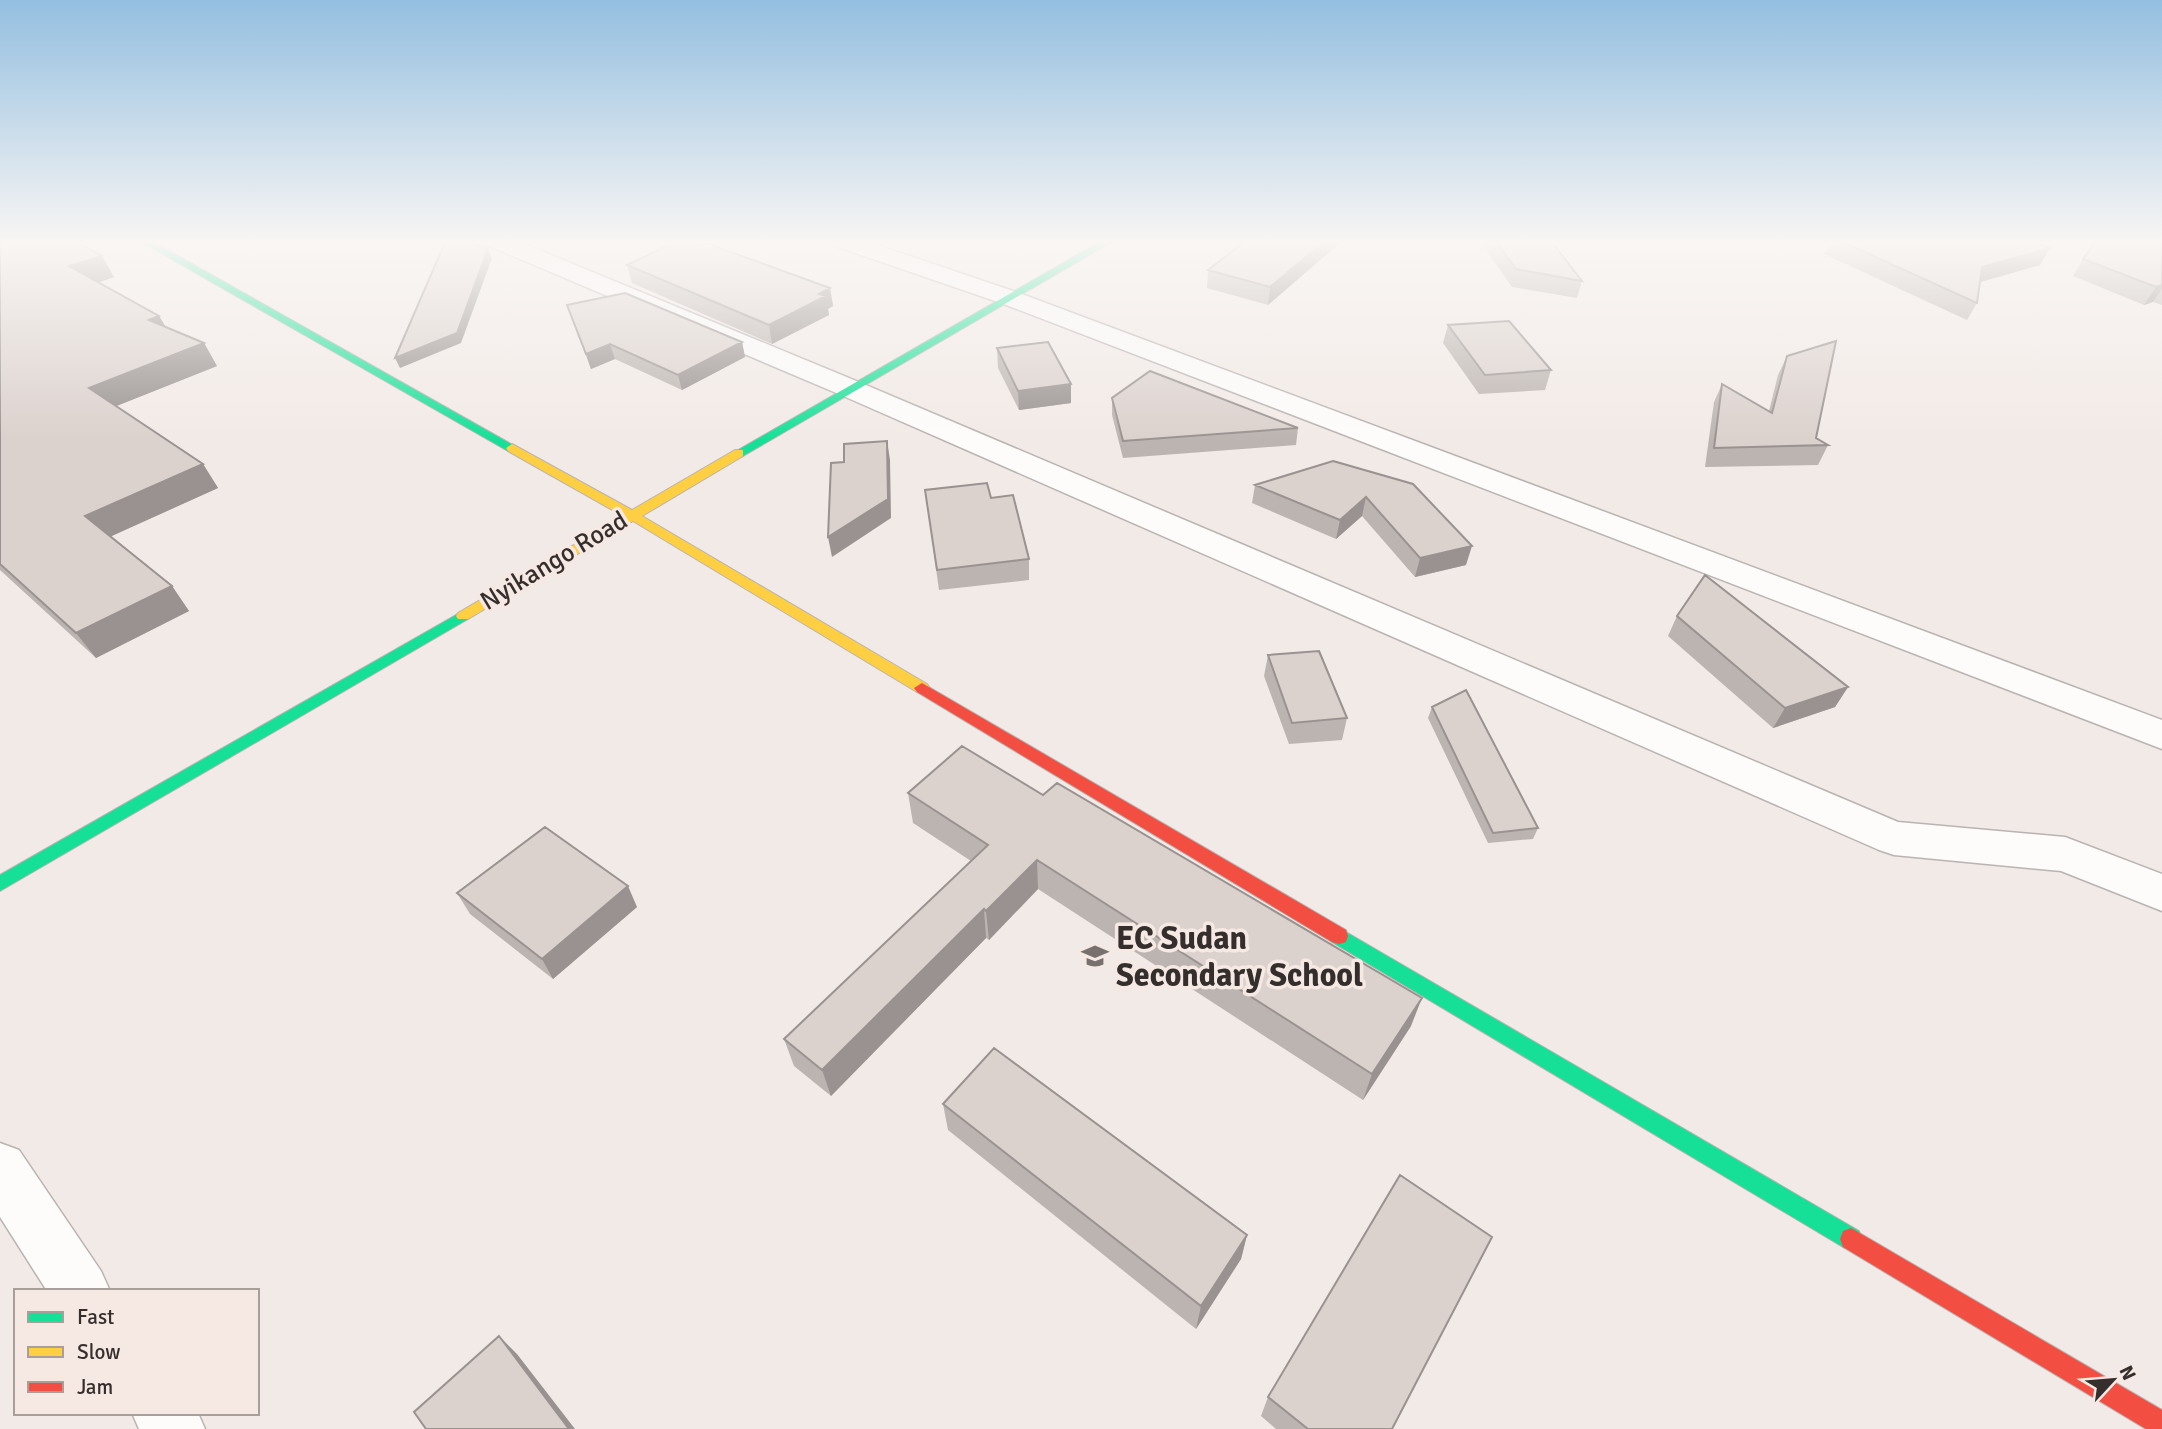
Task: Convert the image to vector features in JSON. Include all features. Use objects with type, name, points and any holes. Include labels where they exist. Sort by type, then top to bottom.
[{"type":"street","points":[[261,307],[631,515],[2162,1424]]},
{"type":"street","points":[[654,307],[1894,838],[2065,855],[2162,893]]},
{"type":"street","name":"Nyikango Road","points":[[0,884],[535,574],[631,515],[995,307]]},
{"type":"street","points":[[1033,307],[2162,735]]},
{"type":"street","points":[[0,1169],[80,1289]]},
{"type":"building","points":[[0,307],[142,307],[159,316],[149,320],[204,343],[89,388],[203,464],[85,516],[172,586],[76,633],[0,564]]},
{"type":"building","points":[[417,307],[467,307],[457,333],[395,358]]},
{"type":"building","points":[[568,307],[658,307],[742,342],[678,375],[610,344],[586,354]]},
{"type":"building","points":[[726,307],[805,307],[769,325]]},
{"type":"building","points":[[1509,321],[1551,370],[1485,375],[1448,325]]},
{"type":"building","points":[[1836,341],[1816,438],[1828,445],[1714,448],[1722,384],[1772,413],[1787,356]]},
{"type":"building","points":[[1048,342],[1071,384],[1018,391],[997,348]]},
{"type":"building","points":[[1150,371],[1298,428],[1123,441],[1112,398]]},
{"type":"building","points":[[887,441],[888,499],[828,537],[831,463],[844,462],[844,444]]},
{"type":"building","points":[[1333,461],[1413,484],[1472,546],[1420,558],[1366,497],[1340,520],[1255,485]]},
{"type":"building","points":[[987,483],[991,498],[1013,495],[1029,559],[937,570],[925,490]]},
{"type":"building","points":[[1705,575],[1848,687],[1785,708],[1677,616]]},
{"type":"building","points":[[1319,651],[1347,718],[1292,723],[1268,655]]},
{"type":"building","points":[[1466,690],[1538,828],[1493,833],[1432,707]]},
{"type":"building","points":[[962,746],[1043,795],[1057,783],[1422,998],[1372,1074],[1037,860],[822,1070],[784,1039],[988,845],[908,793]]},
{"type":"building","points":[[545,827],[628,886],[542,959],[457,893]]},
{"type":"building","points":[[994,1048],[1247,1235],[1201,1306],[943,1104]]},
{"type":"building","points":[[1400,1175],[1492,1237],[1392,1429],[1308,1429],[1268,1397]]},
{"type":"building","points":[[499,1336],[569,1429],[426,1429],[414,1412]]},
{"type":"traffic: fast","points":[[261,307],[512,448]]},
{"type":"traffic: fast","points":[[739,453],[994,307]]},
{"type":"traffic: fast","points":[[0,884],[463,616]]},
{"type":"traffic: fast","points":[[1339,936],[1851,1239]]},
{"type":"traffic: slow","points":[[512,448],[631,515],[922,688]]},
{"type":"traffic: slow","points":[[463,616],[739,453]]},
{"type":"traffic: jam","points":[[922,688],[1339,936]]},
{"type":"traffic: jam","points":[[1851,1239],[2162,1424]]},
{"type":"place","name":"EC Sudan Secondary School","points":[[1095,956]]}]
